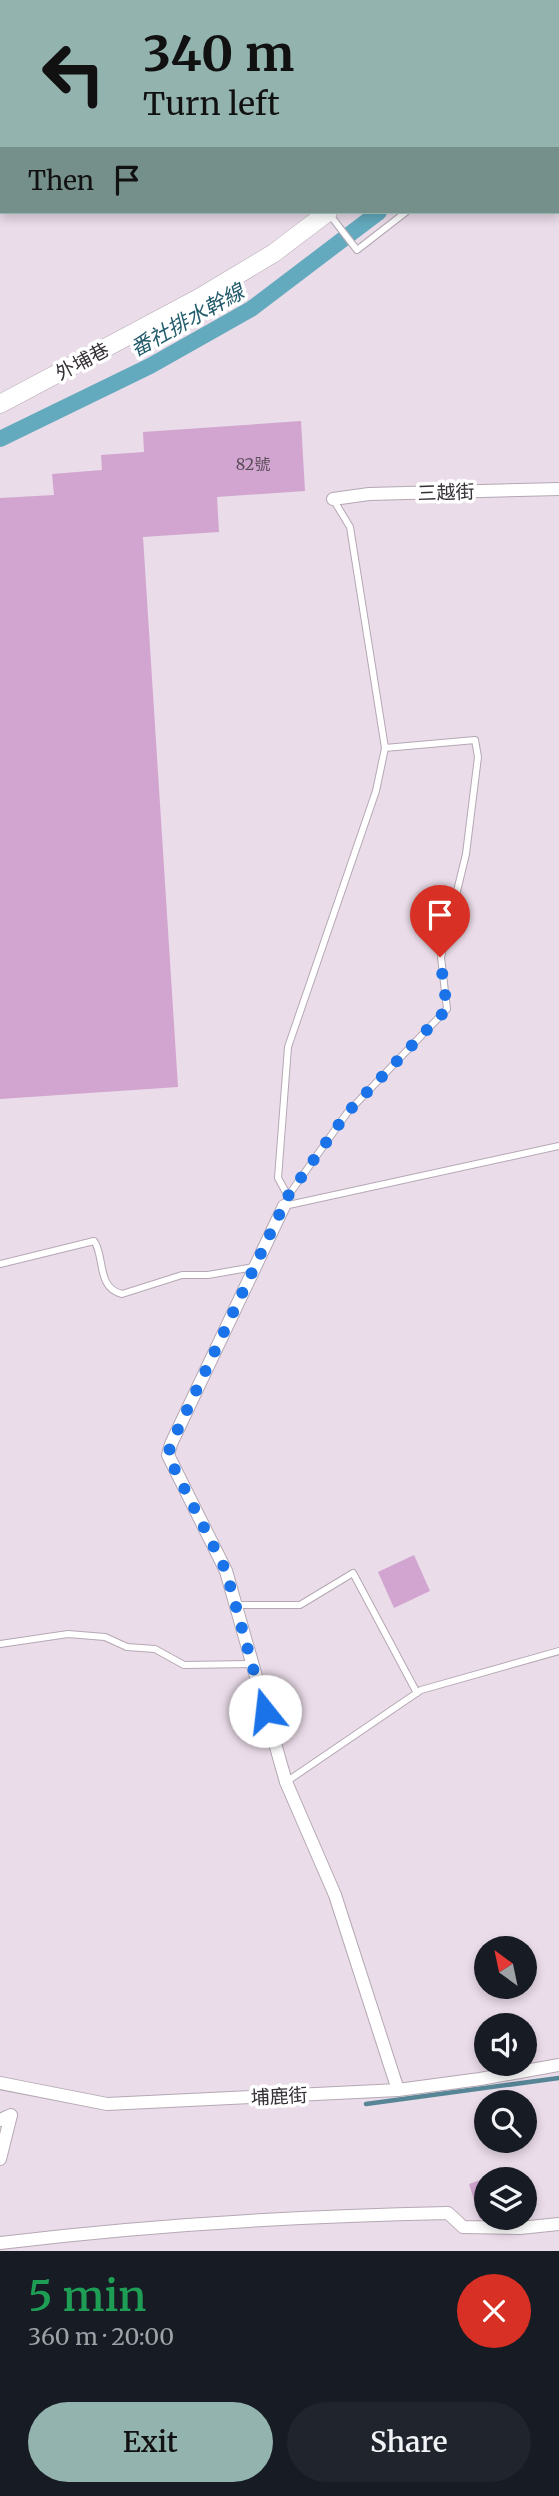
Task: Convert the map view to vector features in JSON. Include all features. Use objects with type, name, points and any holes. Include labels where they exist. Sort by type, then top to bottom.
[{"type":"street","name":"外埔巷","points":[[0,404],[163,318],[274,253],[325,214]]},
{"type":"street","name":"三越街","points":[[333,499],[369,494],[559,489]]},
{"type":"street","points":[[286,1201],[168,1455],[226,1571],[286,1782],[335,1895],[398,2090]]},
{"type":"street","name":"埔鹿街","points":[[0,2083],[107,2104],[398,2090],[559,2065]]},
{"type":"street","points":[[0,2120],[11,2115],[0,2159]]},
{"type":"street","points":[[0,2243],[75,2234],[345,2215],[448,2213],[463,2227],[520,2228],[559,2224]]},
{"type":"lane","points":[[330,214],[357,250],[404,214]]},
{"type":"lane","points":[[286,1201],[278,1178],[288,1047],[376,791],[385,748],[350,527],[333,499]]},
{"type":"lane","points":[[286,1201],[347,1113],[447,1009],[440,957],[466,854],[478,757],[475,740],[385,748]]},
{"type":"lane","points":[[286,1201],[559,1146]]},
{"type":"lane","points":[[0,1264],[94,1241],[109,1285],[114,1292],[122,1294],[182,1275],[208,1275],[254,1267]]},
{"type":"lane","points":[[236,1605],[300,1605],[353,1573],[417,1693]]},
{"type":"lane","points":[[0,1644],[68,1634],[105,1637],[127,1647],[155,1649],[184,1665],[252,1664]]},
{"type":"lane","points":[[286,1782],[417,1693],[559,1651]]},
{"type":"building","points":[[301,421],[305,491],[217,497],[219,532],[143,537],[178,1087],[0,1099],[0,498],[54,495],[52,474],[102,470],[101,455],[144,452],[143,432]]},
{"type":"building","points":[[414,1555],[430,1591],[394,1608],[378,1572]]},
{"type":"building","points":[[474,2182],[474,2200],[469,2184]]},
{"type":"waterway","name":"番社排水幹線","points":[[0,439],[150,366],[251,309],[376,214]]},
{"type":"waterway","points":[[366,2104],[559,2078]]},
{"type":"route","points":[[265,1711],[226,1571],[168,1455],[288,1196],[347,1113],[447,1009],[440,957]]}]
